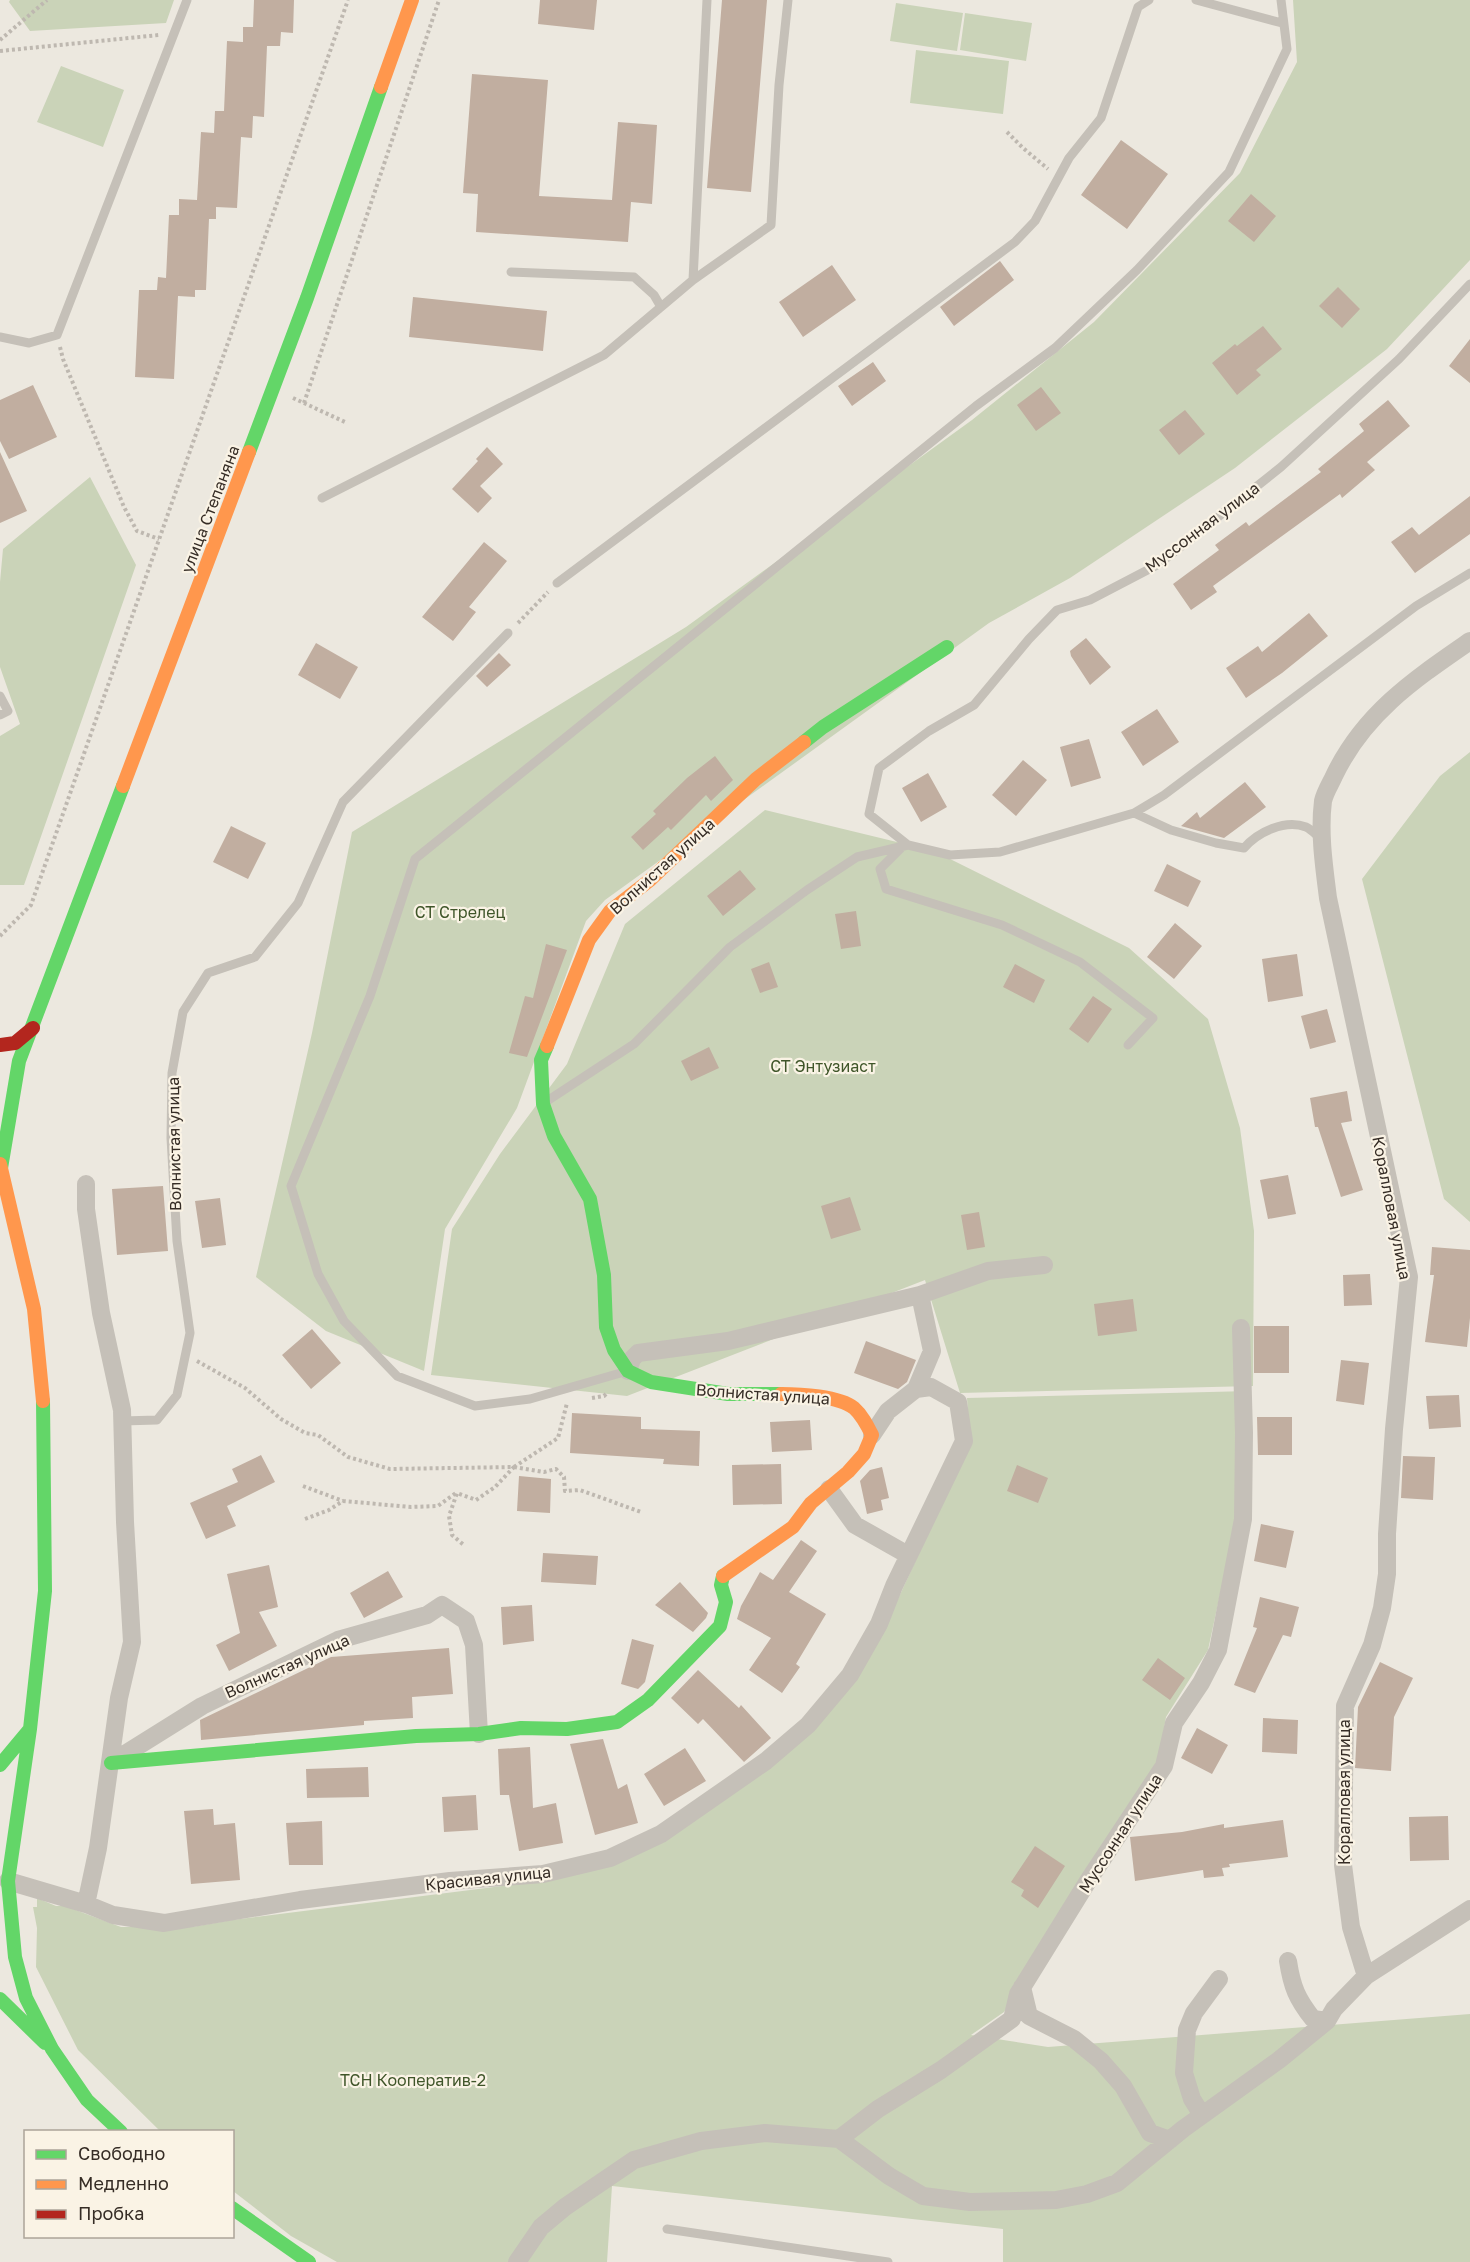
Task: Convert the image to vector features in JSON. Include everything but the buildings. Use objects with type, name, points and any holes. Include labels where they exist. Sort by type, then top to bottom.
[{"type":"main road","name":"улица Степаняна","points":[[1,1166],[19,1061],[311,287],[412,0]]},
{"type":"main road","name":"Волнистая улица","points":[[872,1435],[865,1421],[854,1408],[840,1400],[789,1394],[728,1394],[651,1382],[628,1371],[614,1350],[606,1327],[604,1275],[590,1199],[554,1136],[543,1104],[541,1060],[589,940],[610,911],[650,880],[756,779],[823,727],[947,647]]},
{"type":"main road","points":[[0,1045],[15,1043],[33,1028]]},
{"type":"main road","name":"улица Степаняна","points":[[0,1084],[19,1061]]},
{"type":"main road","points":[[1,1166],[34,1309],[42,1382],[46,1534],[45,1591],[30,1729],[4,1881],[15,1957],[26,1998],[51,2049],[87,2100],[119,2130]]},
{"type":"main road","points":[[111,1763],[334,1743],[479,1734],[521,1728],[567,1729],[618,1722],[648,1700],[720,1626],[726,1602],[721,1585],[724,1574],[793,1527],[811,1503],[829,1489],[864,1454],[872,1435]]},
{"type":"main road","points":[[0,1765],[30,1729]]},
{"type":"main road","points":[[4,1881],[28,1948]]},
{"type":"main road","points":[[0,1999],[51,2049]]},
{"type":"main road","points":[[45,2004],[48,2015],[92,2089],[136,2130]]},
{"type":"main road","points":[[234,2209],[309,2262]]},
{"type":"main road","points":[[234,2225],[286,2262]]},
{"type":"street","name":"Коралловая улица","points":[[1366,1976],[1351,1927],[1343,1865],[1345,1706],[1372,1645],[1382,1608],[1387,1574],[1387,1534],[1394,1430],[1408,1277],[1328,897],[1322,840],[1324,799],[1339,765],[1368,722],[1398,693],[1470,641]]},
{"type":"street","points":[[86,1184],[86,1209],[101,1313],[122,1410],[132,1642],[119,1698],[98,1848],[86,1904]]},
{"type":"street","points":[[628,1371],[632,1359],[638,1353],[728,1341],[920,1294],[988,1271],[1044,1265]]},
{"type":"street","points":[[872,1435],[888,1411],[916,1389],[932,1351],[920,1294]]},
{"type":"street","name":"Муссонная улица","points":[[839,2139],[878,2109],[941,2070],[1012,2019],[1018,1994],[1088,1881],[1164,1766],[1174,1723],[1201,1683],[1218,1650],[1243,1519],[1244,1433],[1241,1328]]},
{"type":"street","name":"Красивая улица","points":[[4,1881],[86,1904],[113,1915],[164,1923],[300,1900],[450,1881],[543,1874],[610,1858],[661,1834],[766,1761],[808,1725],[850,1675],[879,1624],[908,1555],[964,1441],[958,1402],[931,1387],[916,1389]]},
{"type":"street","points":[[829,1489],[855,1525],[908,1555]]},
{"type":"street","name":"Волнистая улица","points":[[111,1763],[202,1706],[317,1650],[338,1640],[427,1615],[442,1605],[466,1621],[474,1645],[479,1734]]},
{"type":"street","points":[[517,2262],[541,2227],[565,2207],[634,2160],[701,2141],[765,2133],[839,2139],[888,2176],[923,2196],[970,2202],[1056,2200],[1087,2194],[1117,2183],[1170,2140],[1279,2060],[1330,2015],[1366,1976],[1470,1909]]},
{"type":"street","points":[[1288,1961],[1294,1991],[1313,2019],[1330,2015]]},
{"type":"street","points":[[1203,2115],[1192,2099],[1184,2073],[1187,2030],[1194,2013],[1219,1979]]},
{"type":"street","points":[[1022,1988],[1029,2016],[1088,2048],[1124,2086],[1150,2133],[1170,2140]]},
{"type":"lane","points":[[0,337],[29,343],[57,335],[188,0]]},
{"type":"lane","points":[[693,280],[707,0]]},
{"type":"lane","points":[[321,498],[604,355],[693,280],[771,225],[779,85],[788,0]]},
{"type":"lane","points":[[557,583],[1015,242],[1035,221],[1069,158],[1101,118],[1138,7],[1149,0]]},
{"type":"lane","points":[[1196,0],[1282,22]]},
{"type":"lane","points":[[628,1371],[530,1399],[475,1406],[397,1376],[344,1321],[318,1274],[291,1186],[370,996],[415,859],[976,406],[1055,348],[1137,270],[1229,172],[1287,49],[1281,0]]},
{"type":"lane","points":[[511,272],[634,277],[654,295],[661,307]]},
{"type":"lane","name":"Муссонная улица","points":[[904,847],[869,814],[879,768],[929,731],[974,705],[1029,639],[1057,610],[1090,600],[1159,564],[1281,467],[1399,359],[1470,284]]},
{"type":"lane","points":[[543,1104],[634,1044],[730,948],[807,890],[857,857],[904,847],[950,855],[1000,852],[1134,813],[1173,788],[1416,606],[1470,573]]},
{"type":"lane","name":"Волнистая улица","points":[[122,1421],[157,1420],[177,1395],[190,1333],[177,1241],[171,1138],[172,1073],[183,1012],[208,973],[255,957],[298,903],[343,802],[508,633]]},
{"type":"lane","points":[[0,696],[8,711],[0,715]]},
{"type":"lane","points":[[1134,813],[1170,830],[1244,848],[1250,841],[1272,828],[1292,825],[1307,827],[1322,840]]},
{"type":"lane","points":[[904,847],[880,869],[886,889],[1002,925],[1080,962],[1153,1018],[1128,1045]]},
{"type":"lane","points":[[667,2229],[888,2262]]},
{"type":"path","points":[[0,40],[47,0]]},
{"type":"path","points":[[0,936],[31,905],[348,0]]},
{"type":"path","points":[[304,403],[439,0]]},
{"type":"path","points":[[0,51],[175,33]]},
{"type":"path","points":[[1007,132],[1058,177]]},
{"type":"path","points":[[57,335],[63,359],[124,507],[137,531],[159,538]]},
{"type":"path","points":[[273,388],[345,422]]},
{"type":"path","points":[[508,633],[557,583]]},
{"type":"path","points":[[185,1355],[245,1388],[280,1419],[305,1433],[318,1435],[348,1457],[390,1469],[514,1467],[544,1472],[556,1468],[564,1477],[565,1491],[580,1490],[641,1512]]},
{"type":"path","points":[[585,1400],[604,1396],[628,1371]]},
{"type":"path","points":[[457,1493],[476,1500],[495,1487],[514,1467],[558,1438],[566,1403],[576,1402]]},
{"type":"path","points":[[303,1486],[343,1501],[411,1507],[438,1506],[457,1493]]},
{"type":"path","points":[[457,1493],[449,1516],[452,1535],[465,1546]]},
{"type":"path","points":[[305,1519],[329,1510],[343,1501]]},
{"type":"green space","points":[[10,0],[174,0],[166,23],[30,31],[9,2]]},
{"type":"green space","name":"СТ Стрелец","points":[[1293,0],[1470,0],[1470,260],[1387,349],[1235,468],[1070,578],[989,623],[605,900],[586,921],[517,1108],[445,1229],[424,1371],[326,1331],[256,1277],[312,1033],[352,832],[686,627],[972,420],[1094,322],[1240,173],[1297,62]]},
{"type":"green space","points":[[896,3],[963,13],[957,51],[890,41]]},
{"type":"green space","points":[[965,13],[1032,23],[1026,61],[960,50]]},
{"type":"green space","points":[[916,50],[1009,61],[1003,114],[910,103]]},
{"type":"green space","points":[[61,66],[124,90],[103,147],[37,122]]},
{"type":"green space","points":[[90,477],[136,565],[24,885],[0,885],[0,736],[20,724],[0,667],[0,582],[3,549]]},
{"type":"green space","points":[[1470,752],[1470,1222],[1444,1199],[1362,879],[1440,776]]},
{"type":"green space","name":"СТ Энтузиаст","points":[[765,810],[934,851],[1129,948],[1208,1019],[1240,1128],[1254,1231],[1253,1386],[960,1393],[925,1280],[627,1396],[431,1375],[452,1229],[500,1154],[567,1064],[625,924]]},
{"type":"green space","name":"ТСН Кооператив-2","points":[[1250,1391],[1235,1525],[1208,1650],[1166,1717],[1159,1758],[1004,2012],[971,2035],[1048,2047],[1470,2014],[1470,2262],[1003,2262],[1003,2229],[612,2186],[607,2262],[337,2262],[291,2236],[234,2192],[234,2130],[159,2130],[78,2050],[36,1967],[37,1928],[33,1907],[37,1907],[37,1898],[121,1927],[192,1927],[541,1881],[612,1865],[758,1775],[887,1623],[970,1442],[967,1398]]},
{"type":"traffic: fast","points":[[249,452],[307,298],[381,87]]},
{"type":"traffic: fast","points":[[804,742],[823,727],[947,647]]},
{"type":"traffic: fast","points":[[1,1168],[19,1061],[123,786]]},
{"type":"traffic: fast","points":[[547,1046],[541,1060],[543,1104],[554,1136],[590,1199],[604,1275],[606,1327],[614,1350],[628,1371],[651,1382],[728,1394],[781,1394]]},
{"type":"traffic: fast","points":[[43,1401],[45,1591],[30,1729],[8,1881],[15,1957],[26,1998],[52,2049],[87,2100],[119,2130]]},
{"type":"traffic: fast","points":[[111,1763],[416,1736],[479,1734],[521,1728],[567,1729],[617,1722],[648,1700],[720,1626],[726,1602],[721,1585],[723,1576]]},
{"type":"traffic: fast","points":[[0,1765],[30,1729]]},
{"type":"traffic: fast","points":[[0,1999],[45,2043]]},
{"type":"traffic: fast","points":[[234,2209],[309,2262]]},
{"type":"traffic: slow","points":[[381,87],[412,0]]},
{"type":"traffic: slow","points":[[123,786],[249,452]]},
{"type":"traffic: slow","points":[[547,1046],[589,940],[610,911],[650,880],[756,779],[804,742]]},
{"type":"traffic: slow","points":[[0,1164],[34,1309],[43,1401]]},
{"type":"traffic: slow","points":[[723,1576],[793,1527],[811,1503],[848,1472],[864,1454],[872,1435],[859,1414],[847,1404],[819,1396],[781,1394]]},
{"type":"traffic: jam","points":[[0,1045],[15,1043],[33,1028]]}]
